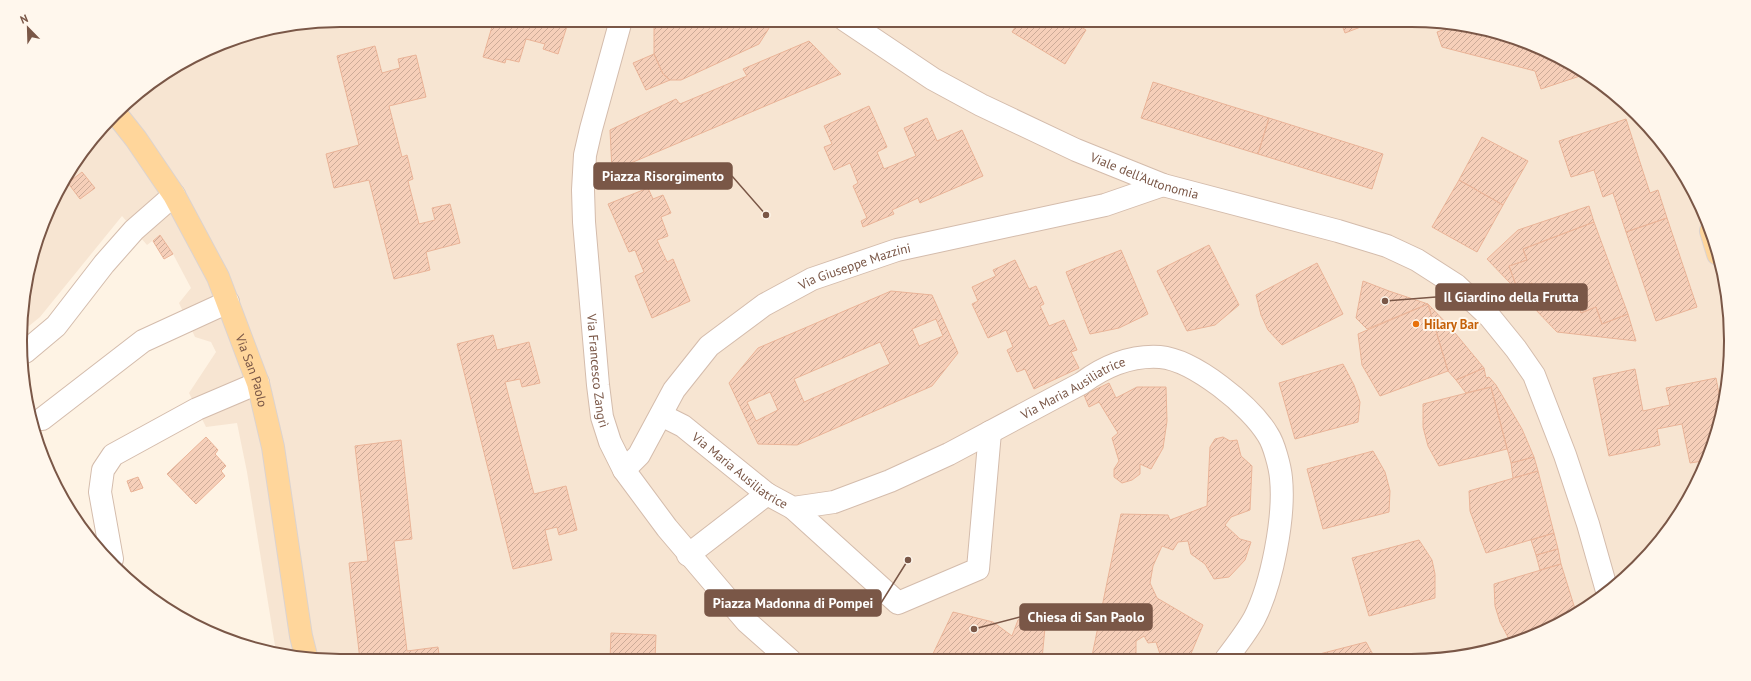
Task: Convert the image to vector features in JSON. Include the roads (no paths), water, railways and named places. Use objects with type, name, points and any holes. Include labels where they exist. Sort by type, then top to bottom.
[{"type":"main road","name":"Via San Paolo","points":[[120,118],[174,195],[218,277],[258,383],[273,447],[301,636],[305,651]]},
{"type":"street","name":"Via Francesco Zangrì","points":[[619,27],[591,129],[586,155],[583,190],[584,222],[602,417],[610,442],[624,470],[688,555],[747,622],[783,654]]},
{"type":"street","name":"Viale dell'Autonomia","points":[[855,27],[933,79],[981,105],[1076,150],[1163,185],[1338,231],[1387,246],[1417,260],[1461,289],[1490,317],[1516,349],[1534,375],[1565,455],[1588,524],[1605,585]]},
{"type":"street","name":"Via Giuseppe Mazzini","points":[[624,470],[639,456],[674,390],[709,346],[764,305],[812,279],[897,250],[1105,205],[1163,185]]},
{"type":"street","points":[[27,349],[56,326],[104,264],[134,230],[174,195]]},
{"type":"street","points":[[42,419],[143,341],[228,302]]},
{"type":"street","name":"Via Maria Ausiliatrice","points":[[661,415],[683,426],[767,494],[793,508],[834,502],[890,481],[949,454],[1082,383],[1101,370],[1121,361],[1159,357],[1171,360],[1189,368],[1218,385],[1240,402],[1257,419],[1269,436],[1281,478],[1281,510],[1276,545],[1260,603],[1245,634],[1230,654]]},
{"type":"street","points":[[111,553],[100,492],[103,470],[114,455],[197,409],[258,383]]},
{"type":"street","points":[[793,508],[898,603],[978,569],[990,432]]},
{"type":"street","points":[[688,555],[767,494]]},
{"type":"place","name":"Piazza Risorgimento","points":[[766,215]]},
{"type":"place","name":"Il Giardino della Frutta","points":[[1385,301]]},
{"type":"place","name":"Hilary Bar","points":[[1416,324]]},
{"type":"place","name":"Piazza Madonna di Pompei","points":[[908,560]]},
{"type":"place","name":"Chiesa di San Paolo","points":[[974,629]]}]
